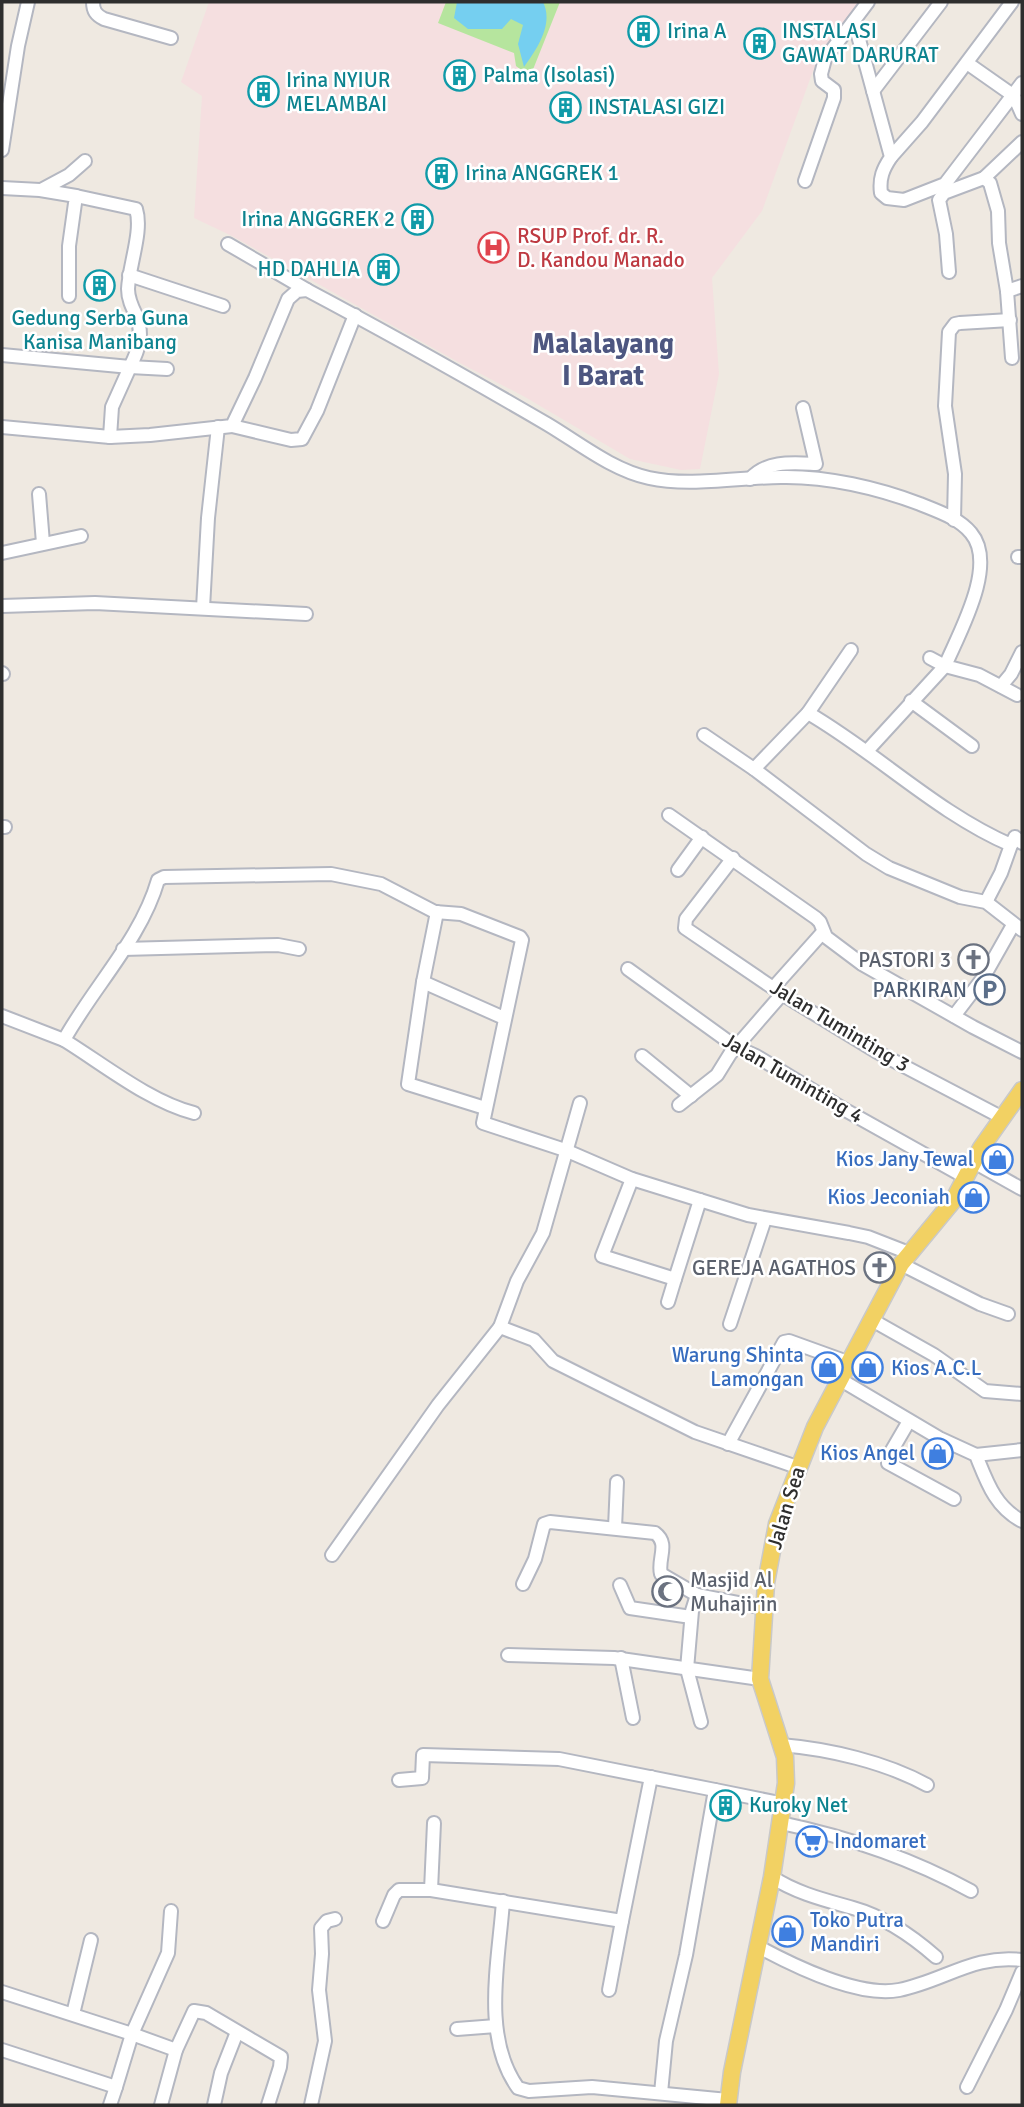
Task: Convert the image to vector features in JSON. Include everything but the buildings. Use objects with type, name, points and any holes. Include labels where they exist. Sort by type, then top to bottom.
[{"type":"main road","name":"Jalan Sea","points":[[728,2102],[772,1878],[786,1783],[781,1745],[760,1679],[764,1608],[777,1524],[797,1467],[815,1427],[905,1258],[941,1218],[953,1201],[972,1161],[1001,1117],[1020,1098]]},
{"type":"street","points":[[2,150],[18,46],[29,2]]},
{"type":"street","points":[[93,2],[97,16],[170,38]]},
{"type":"street","points":[[805,181],[834,98],[834,90],[822,81],[822,67],[868,2]]},
{"type":"street","points":[[873,91],[941,2]]},
{"type":"street","points":[[1022,10],[1010,5],[922,122],[891,157],[883,169],[879,184],[881,193],[887,198],[912,199],[951,179],[1019,103],[1022,83]]},
{"type":"street","points":[[854,20],[891,157]]},
{"type":"street","points":[[967,63],[1019,103]]},
{"type":"street","points":[[949,272],[946,234],[939,200],[944,193],[984,178],[1022,142]]},
{"type":"street","points":[[40,190],[69,176],[85,161]]},
{"type":"street","points":[[984,178],[990,183],[998,211],[1012,358]]},
{"type":"street","points":[[2,188],[40,190],[136,209],[138,222],[128,296],[141,334],[138,350],[112,407],[110,437]]},
{"type":"street","points":[[69,296],[69,246],[76,196]]},
{"type":"street","points":[[228,244],[631,472],[660,480],[810,477],[840,482],[911,501],[954,520],[969,530],[980,550],[975,594],[944,666],[867,751]]},
{"type":"street","points":[[129,275],[223,306]]},
{"type":"street","points":[[1007,291],[1022,286]]},
{"type":"street","points":[[232,426],[288,299],[297,291],[307,289]]},
{"type":"street","points":[[2,427],[110,437],[232,426],[290,440],[302,439],[317,411],[355,315]]},
{"type":"street","points":[[954,520],[956,474],[945,405],[949,332],[960,323],[1010,320]]},
{"type":"street","points":[[2,355],[167,369]]},
{"type":"street","points":[[750,479],[759,469],[775,464],[817,464],[803,408]]},
{"type":"street","points":[[203,608],[208,518],[218,427]]},
{"type":"street","points":[[39,494],[44,543]]},
{"type":"street","points":[[2,553],[81,536]]},
{"type":"street","points":[[2,606],[96,603],[306,614]]},
{"type":"street","points":[[754,769],[808,713],[851,650]]},
{"type":"street","points":[[1001,686],[1011,674],[1022,652]]},
{"type":"street","points":[[930,658],[944,666],[979,675],[1017,695]]},
{"type":"street","points":[[911,701],[972,746]]},
{"type":"street","points":[[808,713],[867,751],[960,818],[1018,838],[986,902]]},
{"type":"street","points":[[704,735],[754,769],[866,854],[889,868],[965,898],[986,902],[1018,928],[954,1016]]},
{"type":"street","points":[[669,815],[816,918],[832,942],[868,968],[1022,1052]]},
{"type":"street","points":[[678,870],[702,837]]},
{"type":"street","name":"Jalan Tuminting 3","points":[[733,859],[686,919],[684,926],[778,991],[877,1052],[1001,1117]]},
{"type":"street","points":[[64,1040],[146,913],[158,880],[164,877],[331,874],[381,884],[437,912],[461,915],[522,940],[483,1123],[565,1150],[632,1179],[721,1207],[765,1219],[830,1228],[868,1237],[980,1304],[1008,1314]]},
{"type":"street","points":[[437,912],[423,982],[408,1084],[485,1108]]},
{"type":"street","points":[[678,1105],[717,1075],[823,932]]},
{"type":"street","points":[[123,949],[264,945],[299,949]]},
{"type":"street","name":"Jalan Tuminting 4","points":[[628,969],[736,1046],[965,1177]]},
{"type":"street","points":[[423,982],[504,1018]]},
{"type":"street","points":[[2,1016],[64,1040],[163,1102],[194,1113]]},
{"type":"street","points":[[642,1056],[691,1096]]},
{"type":"street","points":[[332,1555],[438,1405],[500,1327],[517,1281],[543,1233],[580,1103]]},
{"type":"street","points":[[972,1161],[1022,1189]]},
{"type":"street","points":[[632,1179],[602,1256],[675,1279]]},
{"type":"street","points":[[668,1302],[700,1200]]},
{"type":"street","points":[[730,1324],[765,1219]]},
{"type":"street","points":[[872,1320],[934,1355],[985,1391],[1022,1394]]},
{"type":"street","points":[[500,1327],[534,1340],[553,1361],[695,1432],[797,1467]]},
{"type":"street","points":[[728,1444],[783,1342],[789,1341],[850,1363]]},
{"type":"street","points":[[841,1380],[909,1421],[976,1455],[1022,1450]]},
{"type":"street","points":[[909,1421],[888,1457],[888,1463],[954,1499]]},
{"type":"street","points":[[976,1455],[995,1499],[1002,1508],[1022,1521]]},
{"type":"street","points":[[615,1528],[617,1482]]},
{"type":"street","points":[[523,1584],[535,1559],[544,1524],[550,1522],[649,1531],[659,1535],[663,1551],[661,1574],[697,1595],[764,1608]]},
{"type":"street","points":[[620,1585],[630,1608],[691,1617]]},
{"type":"street","points":[[697,1595],[691,1617],[687,1669],[701,1722]]},
{"type":"street","points":[[508,1655],[621,1658],[760,1679]]},
{"type":"street","points":[[621,1658],[633,1718]]},
{"type":"street","points":[[781,1745],[828,1751],[881,1765],[927,1784]]},
{"type":"street","points":[[399,1780],[422,1778],[423,1755],[559,1759],[783,1804]]},
{"type":"street","points":[[609,1990],[651,1777]]},
{"type":"street","points":[[661,2093],[666,2040],[686,1955],[715,1790]]},
{"type":"street","points":[[431,1890],[434,1823]]},
{"type":"street","points":[[781,1823],[815,1830],[892,1854],[971,1891]]},
{"type":"street","points":[[772,1878],[807,1894],[854,1908],[887,1922],[904,1931],[936,1957]]},
{"type":"street","points":[[383,1921],[398,1890],[431,1890],[622,1921]]},
{"type":"street","points":[[503,1901],[497,1966],[496,2026],[505,2066],[510,2078],[523,2091],[592,2087],[728,2102]]},
{"type":"street","points":[[110,2105],[132,2034],[168,1953],[171,1911]]},
{"type":"street","points":[[311,2105],[325,2041],[319,2005],[321,1928],[327,1921],[335,1919]]},
{"type":"street","points":[[73,2014],[91,1940]]},
{"type":"street","points":[[757,1946],[843,1982],[883,1991],[914,1986],[978,1961],[1022,1960]]},
{"type":"street","points":[[967,2087],[1022,1972]]},
{"type":"street","points":[[2,1992],[176,2050]]},
{"type":"street","points":[[161,2105],[176,2050],[194,2011],[205,2012],[281,2057],[268,2105]]},
{"type":"street","points":[[457,2029],[496,2026]]},
{"type":"street","points":[[214,2105],[221,2073],[237,2032]]},
{"type":"street","points":[[2,2050],[116,2087]]},
{"type":"shaded area","name":"RSUP Prof. dr. R. D. Kandou Manado","points":[[209,2],[858,2],[817,60],[762,211],[712,278],[719,374],[700,469],[681,470],[630,459],[525,397],[232,236],[194,218],[202,96],[181,82]]},
{"type":"green space","points":[[446,2],[560,2],[530,77],[516,66],[514,53],[438,23]]},
{"type":"water","points":[[457,2],[543,2],[546,10],[545,27],[539,44],[524,67],[518,44],[523,25],[511,19],[502,29],[468,29],[454,18]]},
{"type":"place","name":"Irina A","points":[[644,31]]},
{"type":"place","name":"INSTALASI GAWAT DARURAT","points":[[759,43]]},
{"type":"place","name":"Palma (Isolasi)","points":[[460,75]]},
{"type":"place","name":"Irina NYIUR MELAMBAI","points":[[263,92]]},
{"type":"place","name":"INSTALASI GIZI","points":[[565,107]]},
{"type":"place","name":"Irina ANGGREK 1","points":[[442,173]]},
{"type":"place","name":"Irina ANGGREK 2","points":[[418,219]]},
{"type":"place","name":"RSUP Prof. dr. R. D. Kandou Manado","points":[[494,248]]},
{"type":"place","name":"HD DAHLIA","points":[[383,269]]},
{"type":"place","name":"Gedung Serba Guna Kanisa Manibang","points":[[100,286]]},
{"type":"place","name":"PASTORI 3","points":[[974,960]]},
{"type":"place","name":"PARKIRAN","points":[[990,990]]},
{"type":"place","name":"Kios Jany Tewal","points":[[997,1159]]},
{"type":"place","name":"Kios Jeconiah","points":[[973,1197]]},
{"type":"place","name":"GEREJA AGATHOS","points":[[879,1268]]},
{"type":"place","name":"Warung Shinta Lamongan","points":[[827,1367]]},
{"type":"place","name":"Kios A.C.L","points":[[868,1368]]},
{"type":"place","name":"Kios Angel","points":[[938,1453]]},
{"type":"place","name":"Masjid Al Muhajirin","points":[[667,1592]]},
{"type":"place","name":"Kuroky Net","points":[[726,1805]]},
{"type":"place","name":"Indomaret","points":[[811,1841]]},
{"type":"place","name":"Toko Putra Mandiri","points":[[787,1932]]},
{"type":"district","name":"Malalayang I Barat","points":[[603,359]]}]
